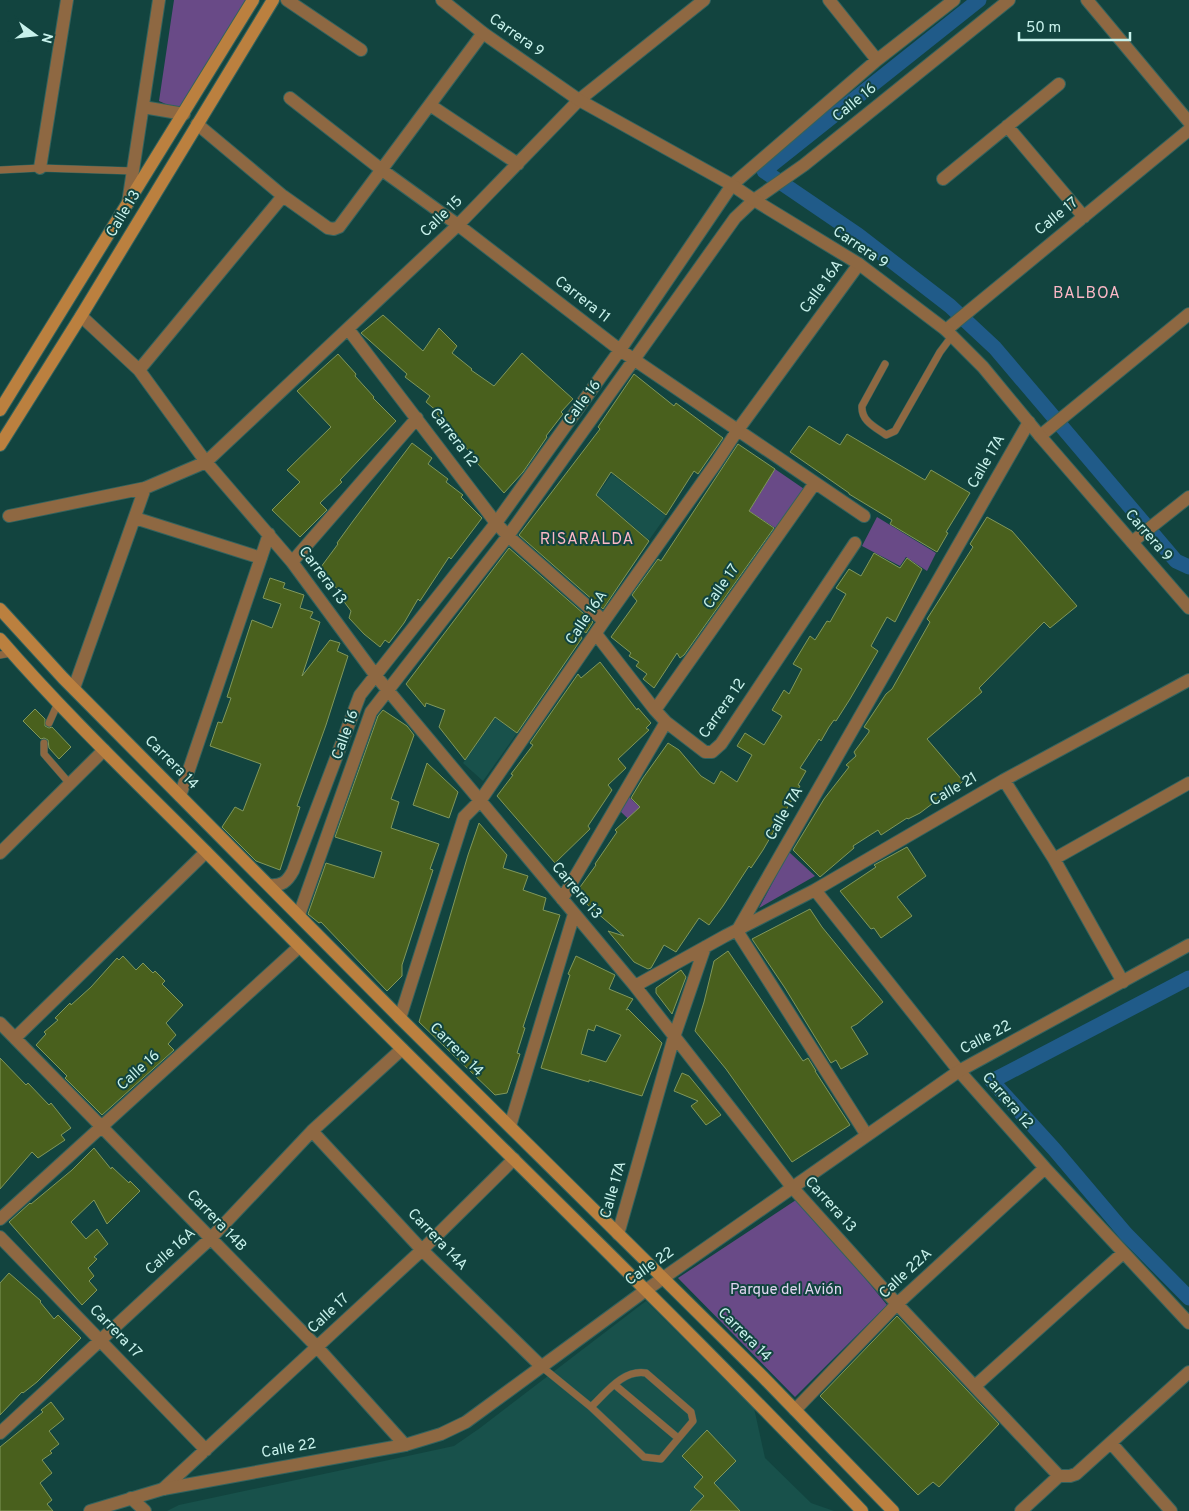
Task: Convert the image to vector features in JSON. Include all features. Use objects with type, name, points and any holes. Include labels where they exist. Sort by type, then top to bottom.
[{"type":"main road","name":"Calle 13","points":[[0,410],[253,0]]},
{"type":"main road","name":"Calle 13","points":[[0,445],[274,0]]},
{"type":"main road","name":"Carrera 14","points":[[0,609],[74,688],[268,885],[795,1410],[893,1511]]},
{"type":"main road","points":[[0,640],[6,654],[58,703],[299,947],[766,1410],[862,1511]]},
{"type":"street","points":[[40,168],[67,0]]},
{"type":"street","points":[[127,206],[159,0]]},
{"type":"street","points":[[287,0],[362,50]]},
{"type":"street","name":"Carrera 9","points":[[443,0],[483,33],[579,100],[732,185],[859,264],[949,333],[983,367],[1029,422],[1044,432],[1141,535],[1189,608]]},
{"type":"street","name":"Calle 15","points":[[206,462],[458,225],[579,100],[704,0]]},
{"type":"street","points":[[829,0],[877,60]]},
{"type":"street","name":"Calle 16","points":[[268,885],[279,886],[288,880],[293,871],[360,695],[496,522],[620,350],[732,185],[877,60],[954,0]]},
{"type":"street","name":"Calle 16","points":[[299,915],[371,712],[508,536],[735,218],[754,200],[804,164],[1010,0]]},
{"type":"street","points":[[1087,0],[1189,122]]},
{"type":"street","points":[[198,124],[283,196],[328,228],[334,229],[339,227],[483,33]]},
{"type":"street","points":[[943,179],[1058,84]]},
{"type":"street","name":"Carrera 11","points":[[290,98],[620,350],[864,516]]},
{"type":"street","points":[[430,105],[518,164]]},
{"type":"street","points":[[143,107],[184,114]]},
{"type":"street","points":[[1007,126],[1084,217]]},
{"type":"street","name":"Calle 17","points":[[949,333],[956,321],[1189,130]]},
{"type":"street","points":[[139,370],[283,196]]},
{"type":"street","name":"Calle 16A","points":[[400,1018],[464,817],[480,801],[737,431],[859,264]]},
{"type":"street","points":[[1044,432],[1189,314]]},
{"type":"street","name":"Carrera 13","points":[[81,316],[139,370],[206,462],[292,562],[376,676],[388,688],[635,986],[792,1187],[897,1304],[1059,1476]]},
{"type":"street","name":"Carrera 12","points":[[348,329],[508,536],[604,621]]},
{"type":"street","points":[[292,562],[417,418]]},
{"type":"street","name":"Calle 17A","points":[[737,931],[1029,422]]},
{"type":"street","points":[[8,516],[145,488],[206,462]]},
{"type":"street","name":"Calle 17","points":[[655,710],[815,483]]},
{"type":"street","points":[[74,688],[145,488]]},
{"type":"street","points":[[1141,535],[1189,496]]},
{"type":"street","points":[[135,518],[261,558]]},
{"type":"street","points":[[180,796],[269,534]]},
{"type":"street","name":"Carrera 12","points":[[596,634],[666,722],[705,752],[712,752],[721,744],[855,543]]},
{"type":"street","name":"Calle 21","points":[[737,931],[815,890],[1004,780],[1189,680]]},
{"type":"street","points":[[562,900],[666,722]]},
{"type":"street","points":[[0,853],[104,750]]},
{"type":"street","points":[[1004,780],[1054,860],[1124,982]]},
{"type":"street","points":[[1054,860],[1189,783]]},
{"type":"street","points":[[15,1038],[206,852]]},
{"type":"street","name":"Carrera 12","points":[[815,890],[959,1071],[1045,1168],[1189,1323]]},
{"type":"street","points":[[510,1126],[574,914]]},
{"type":"street","points":[[635,986],[737,931],[866,1134]]},
{"type":"street","name":"Calle 22","points":[[90,1511],[163,1489],[405,1445],[441,1434],[466,1422],[662,1278],[959,1071],[1189,945]]},
{"type":"street","name":"Calle 16","points":[[0,1219],[299,947]]},
{"type":"street","name":"Calle 17A","points":[[618,1234],[674,1037],[705,947]]},
{"type":"street","name":"Carrera 14B","points":[[0,1023],[317,1347],[405,1445]]},
{"type":"street","name":"Calle 16A","points":[[0,1434],[210,1238],[312,1132],[402,1049]]},
{"type":"street","name":"Carrera 14A","points":[[312,1132],[422,1250],[542,1367]]},
{"type":"street","name":"Calle 17","points":[[163,1489],[422,1250],[514,1159]]},
{"type":"street","name":"Calle 22A","points":[[795,1410],[897,1304],[1045,1168]]},
{"type":"street","name":"Carrera 17","points":[[0,1237],[206,1450]]},
{"type":"street","points":[[975,1386],[1123,1253]]},
{"type":"street","points":[[1021,1511],[1059,1476],[1076,1474],[1189,1372]]},
{"type":"street","points":[[1111,1443],[1171,1511]]},
{"type":"street","points":[[131,1498],[145,1511]]},
{"type":"lane","points":[[0,170],[40,168],[133,171]]},
{"type":"lane","points":[[886,364],[862,406],[861,413],[864,418],[886,435],[895,431],[949,333]]},
{"type":"lane","points":[[49,723],[58,703]]},
{"type":"lane","points":[[44,743],[44,754],[70,784]]},
{"type":"lane","points":[[542,1367],[591,1407],[644,1457],[661,1460],[693,1421],[691,1412],[646,1373],[636,1371],[626,1375],[591,1407]]},
{"type":"lane","points":[[616,1385],[678,1438]]},
{"type":"shaded area","points":[[612,474],[666,516],[649,540],[597,495]]},
{"type":"shaded area","points":[[495,718],[517,733],[483,781],[463,763]]},
{"type":"shaded area","points":[[646,1301],[754,1408],[765,1458],[811,1503],[834,1511],[167,1511],[179,1505],[454,1446]]},
{"type":"green space","points":[[174,0],[251,0],[179,110],[159,101]]},
{"type":"green space","points":[[775,469],[807,491],[780,531],[749,511]]},
{"type":"green space","points":[[877,517],[936,553],[927,571],[906,557],[900,566],[862,546]]},
{"type":"green space","points":[[628,796],[677,843],[668,857],[620,811]]},
{"type":"green space","points":[[789,852],[815,876],[759,908]]},
{"type":"green space","name":"Parque del Avión","points":[[799,1198],[887,1305],[795,1397],[678,1278]]},
{"type":"building","points":[[383,315],[423,351],[439,328],[457,346],[452,353],[471,370],[494,386],[522,353],[573,399],[561,412],[563,414],[546,436],[523,472],[504,493],[469,454],[460,440],[437,414],[438,412],[426,402],[430,396],[405,377],[407,374],[361,333]]},
{"type":"building","points":[[338,354],[356,374],[355,376],[373,398],[396,421],[340,480],[342,482],[320,503],[327,510],[300,537],[272,510],[300,482],[287,470],[331,427],[297,391]]},
{"type":"building","points":[[634,374],[674,406],[676,403],[723,438],[698,474],[694,471],[666,515],[611,472],[596,495],[649,541],[603,609],[519,535],[600,429],[598,427]]},
{"type":"building","points":[[809,426],[840,445],[847,434],[925,480],[931,470],[970,493],[946,532],[948,533],[937,552],[890,524],[892,520],[849,494],[790,452]]},
{"type":"building","points":[[412,443],[432,458],[428,464],[448,479],[446,482],[463,495],[461,497],[482,518],[451,559],[449,557],[389,643],[385,640],[380,647],[349,618],[351,611],[342,599],[345,596],[318,571]]},
{"type":"building","points":[[738,444],[775,469],[749,511],[774,528],[684,655],[680,658],[677,653],[654,688],[643,679],[647,674],[636,666],[639,662],[629,656],[631,653],[611,637],[637,601],[632,595],[658,559],[661,561]]},
{"type":"building","points":[[987,517],[1012,531],[1077,606],[1050,628],[1044,622],[979,688],[982,692],[927,739],[963,781],[951,792],[949,791],[920,813],[907,818],[881,835],[878,830],[853,846],[854,848],[820,877],[793,850],[824,799],[849,767],[846,765],[856,756],[854,752],[869,732],[864,727],[886,694],[892,689],[930,622],[927,619],[973,547],[970,544]]},
{"type":"building","points":[[509,548],[593,622],[586,633],[578,627],[576,629],[582,638],[517,733],[495,717],[465,760],[439,727],[445,710],[426,703],[425,707],[406,684]]},
{"type":"building","points":[[874,553],[900,568],[907,558],[922,569],[895,622],[887,617],[871,646],[878,651],[850,699],[821,741],[819,739],[800,768],[806,771],[798,785],[800,786],[763,850],[751,868],[749,866],[709,925],[699,918],[676,952],[664,945],[651,968],[648,969],[634,962],[608,931],[624,936],[575,894],[617,832],[615,830],[640,807],[631,798],[668,743],[679,750],[701,776],[714,784],[721,771],[737,782],[752,755],[737,746],[745,733],[764,745],[782,716],[772,710],[784,690],[789,694],[802,669],[793,664],[810,636],[815,640],[827,621],[830,622],[846,594],[836,588],[849,569],[861,576]]},
{"type":"building","points":[[270,578],[285,583],[283,588],[304,595],[300,608],[313,612],[310,618],[320,622],[302,676],[330,640],[340,643],[337,651],[348,656],[297,806],[300,807],[280,870],[256,861],[222,827],[235,807],[243,811],[261,764],[210,746],[218,722],[222,723],[231,698],[227,697],[252,620],[272,628],[281,604],[263,598]]},
{"type":"building","points":[[600,662],[637,710],[638,708],[651,723],[646,728],[649,730],[618,759],[626,768],[608,785],[612,790],[588,826],[590,829],[555,863],[497,796],[533,745],[530,743],[578,674],[581,678]]},
{"type":"building","points":[[35,709],[45,719],[45,726],[52,727],[71,747],[59,759],[49,748],[48,740],[41,739],[23,721]]},
{"type":"building","points":[[383,710],[407,726],[414,735],[391,799],[399,802],[391,828],[439,844],[430,869],[433,870],[402,965],[402,976],[387,991],[321,922],[319,923],[308,914],[326,863],[374,878],[382,852],[335,837],[378,716]]},
{"type":"building","points":[[427,763],[458,792],[449,818],[413,805]]},
{"type":"building","points":[[479,823],[507,855],[503,868],[528,876],[523,890],[546,898],[543,910],[560,915],[523,1027],[525,1028],[517,1053],[520,1054],[507,1093],[495,1095],[419,1022]]},
{"type":"building","points":[[907,847],[926,876],[897,897],[912,916],[881,938],[874,928],[871,929],[840,891],[876,867],[874,865]]},
{"type":"building","points":[[810,909],[822,927],[883,1002],[851,1027],[868,1054],[841,1069],[836,1060],[831,1063],[785,988],[752,939]]},
{"type":"building","points":[[728,951],[803,1061],[808,1058],[850,1125],[792,1162],[726,1069],[695,1031],[714,961]]},
{"type":"building","points":[[123,956],[136,970],[143,963],[153,973],[155,971],[165,981],[162,984],[183,1005],[166,1023],[176,1035],[168,1044],[174,1050],[102,1115],[65,1078],[67,1076],[36,1045],[46,1034],[44,1032],[58,1020],[55,1018],[70,1003],[71,1005],[91,987],[117,958],[119,960]]},
{"type":"building","points":[[576,956],[615,975],[609,989],[633,999],[626,1010],[628,1009],[662,1043],[642,1096],[541,1068],[570,975],[568,974]],"holes":[[[596,1025],[621,1035],[606,1062],[581,1054],[588,1029],[594,1031]]]},
{"type":"building","points":[[681,970],[686,977],[672,1014],[656,993],[656,988]]},
{"type":"building","points":[[0,1058],[26,1085],[28,1083],[49,1105],[51,1103],[71,1128],[61,1135],[65,1140],[38,1158],[32,1152],[0,1189]]},
{"type":"building","points":[[682,1073],[689,1076],[721,1115],[706,1125],[691,1106],[698,1101],[674,1091]]},
{"type":"building","points":[[94,1148],[111,1169],[112,1167],[140,1191],[107,1224],[94,1200],[71,1222],[86,1239],[97,1229],[108,1244],[94,1257],[97,1259],[88,1268],[94,1276],[89,1281],[97,1290],[82,1305],[9,1222],[72,1170]]},
{"type":"building","points":[[9,1273],[41,1301],[54,1319],[58,1315],[81,1338],[37,1382],[22,1392],[0,1415],[0,1283]]},
{"type":"building","points":[[897,1316],[999,1424],[939,1487],[933,1482],[918,1495],[820,1396]]},
{"type":"building","points":[[51,1402],[64,1419],[49,1431],[59,1444],[50,1451],[52,1453],[42,1460],[52,1473],[40,1483],[52,1500],[47,1504],[53,1511],[0,1511],[0,1447],[43,1412],[41,1410]]},
{"type":"building","points":[[707,1430],[736,1461],[714,1483],[740,1511],[690,1511],[704,1496],[694,1487],[703,1477],[682,1456]]},
{"type":"waterway","points":[[979,0],[764,171],[858,235],[950,306],[995,348],[1176,561],[1189,567]]},
{"type":"waterway","points":[[1189,978],[992,1081],[1054,1149],[1126,1234],[1189,1298]]},
{"type":"district","name":"BALBOA","points":[[1087,294]]},
{"type":"district","name":"RISARALDA","points":[[587,540]]}]
